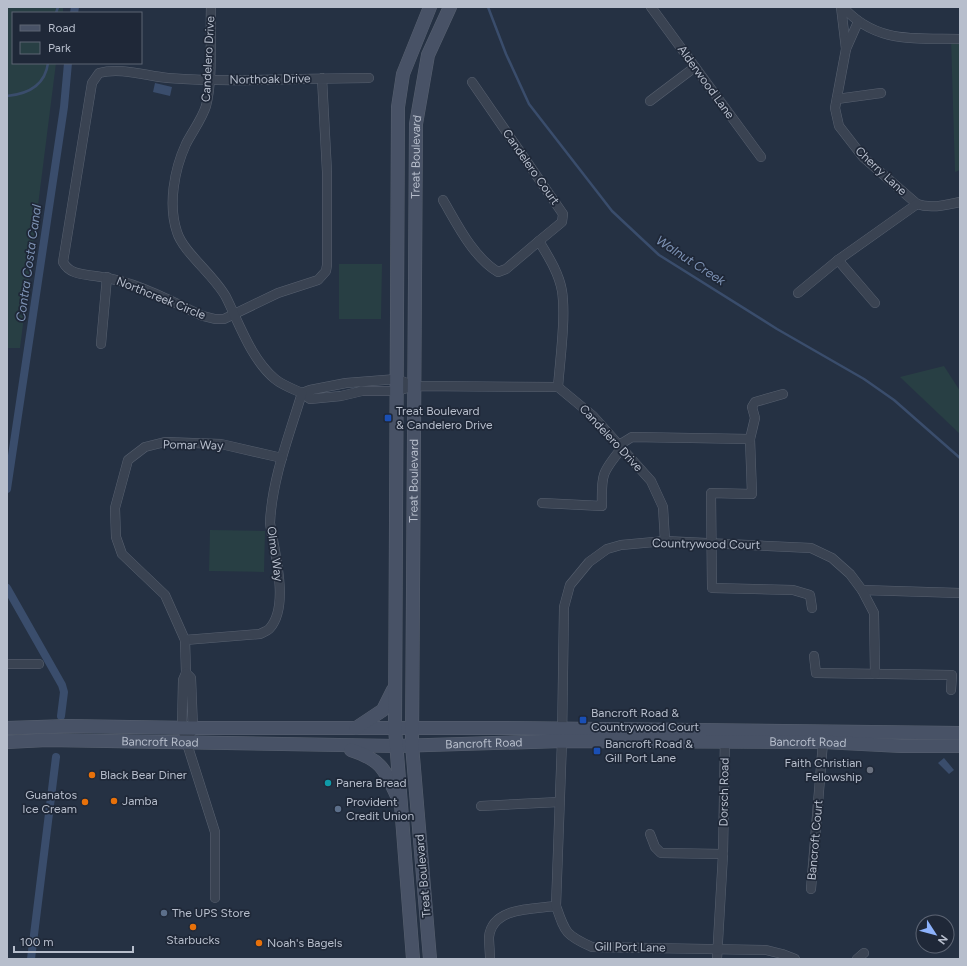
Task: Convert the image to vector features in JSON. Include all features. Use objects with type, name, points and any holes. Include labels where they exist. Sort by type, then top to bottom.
[{"type":"main road","name":"Treat Boulevard","points":[[413,959],[395,728],[398,107],[403,74],[430,7]]},
{"type":"main road","name":"Treat Boulevard","points":[[430,959],[412,745],[416,124],[428,55],[450,7]]},
{"type":"main road","points":[[356,728],[383,710],[395,686]]},
{"type":"main road","name":"Bancroft Road","points":[[10,728],[68,726],[188,728],[395,728],[562,735],[725,737],[901,746],[960,746]]},
{"type":"main road","name":"Bancroft Road","points":[[725,737],[825,730],[903,734],[960,733]]},
{"type":"main road","name":"Bancroft Road","points":[[7,742],[60,740],[187,744],[396,746],[506,744],[562,735]]},
{"type":"main road","points":[[338,746],[369,756],[376,761],[383,768],[400,803]]},
{"type":"street","name":"Candelero Drive","points":[[211,7],[209,79],[205,107],[185,146],[176,172],[172,210],[177,233],[181,241],[215,279],[234,315],[242,335],[267,371],[276,380],[302,393]]},
{"type":"street","name":"Alderwood Lane","points":[[651,7],[762,157]]},
{"type":"street","name":"Cherry Lane","points":[[842,7],[858,22],[846,49],[836,108],[839,126],[863,158],[917,204],[924,206],[936,206],[960,202]]},
{"type":"street","name":"Cherry Lane","points":[[842,7],[846,49]]},
{"type":"street","points":[[858,22],[884,34],[897,37],[960,39]]},
{"type":"street","points":[[650,101],[696,67]]},
{"type":"street","name":"Northoak Drive","points":[[99,73],[113,70],[168,78],[250,80],[369,78]]},
{"type":"street","name":"Northcreek Circle","points":[[99,73],[92,83],[63,262],[71,272],[107,278],[154,293],[203,316],[215,319],[224,319],[278,293],[318,280],[326,271],[327,172],[322,78]]},
{"type":"street","name":"Candelero Court","points":[[443,200],[466,238],[489,267],[498,272],[506,269],[562,222],[563,214],[472,82]]},
{"type":"street","points":[[837,99],[881,93]]},
{"type":"street","points":[[798,293],[838,260],[917,204]]},
{"type":"street","points":[[302,393],[346,383],[414,386],[558,387],[563,308],[562,290],[554,266],[539,240]]},
{"type":"street","points":[[838,260],[875,303]]},
{"type":"street","points":[[101,344],[107,278]]},
{"type":"street","name":"Candelero Drive","points":[[558,387],[594,416],[651,481],[664,507],[665,541]]},
{"type":"street","name":"Olmo Way","points":[[185,640],[260,634],[270,630],[277,618],[280,594],[270,523],[272,495],[302,393]]},
{"type":"street","points":[[783,394],[755,402],[752,407],[755,418],[750,439],[752,494],[711,493],[712,588],[794,590],[810,595],[812,608]]},
{"type":"street","points":[[542,503],[602,506],[601,478],[606,467],[621,446],[632,436],[750,439]]},
{"type":"street","name":"Pomar Way","points":[[187,744],[191,678],[186,673],[185,640],[165,595],[122,554],[116,537],[115,508],[128,460],[145,447],[165,442],[221,444],[282,458]]},
{"type":"street","name":"Countrywood Court","points":[[562,735],[564,606],[570,585],[589,562],[607,549],[621,545],[665,541],[811,548],[832,558],[850,574],[862,590],[874,613],[875,674]]},
{"type":"street","points":[[862,590],[960,593]]},
{"type":"street","points":[[814,656],[816,673],[952,675],[951,690]]},
{"type":"street","points":[[7,664],[39,664]]},
{"type":"street","name":"Gill Port Lane","points":[[562,735],[556,906],[564,930],[576,940],[592,947],[766,950],[795,959]]},
{"type":"street","name":"Dorsch Road","points":[[717,959],[723,854],[725,737]]},
{"type":"street","name":"Bancroft Court","points":[[811,889],[823,742]]},
{"type":"street","points":[[187,744],[215,832],[215,898]]},
{"type":"street","points":[[481,806],[559,802]]},
{"type":"street","points":[[650,834],[655,847],[661,853],[723,854]]},
{"type":"street","points":[[490,959],[489,936],[496,919],[509,912],[556,906]]},
{"type":"green space","points":[[7,7],[63,7],[63,12],[12,12],[12,64],[56,64],[20,348],[7,348]]},
{"type":"green space","points":[[951,38],[960,39],[960,170],[955,172]]},
{"type":"green space","points":[[339,264],[382,264],[381,319],[339,319]]},
{"type":"green space","points":[[944,366],[960,391],[960,434],[900,377]]},
{"type":"green space","points":[[210,530],[265,531],[264,572],[209,571]]},
{"type":"water","points":[[155,83],[172,87],[170,96],[153,92]]},
{"type":"water","points":[[944,758],[954,770],[949,774],[938,763]]},
{"type":"waterway","points":[[56,12],[58,7]]},
{"type":"waterway","name":"Contra Costa Canal","points":[[74,12],[75,7]]},
{"type":"waterway","name":"Walnut Creek","points":[[488,7],[506,54],[529,104],[612,211],[659,255],[777,329],[864,379],[894,400],[960,458]]},
{"type":"waterway","points":[[7,96],[22,93],[34,87],[43,78],[48,64]]},
{"type":"waterway","name":"Contra Costa Canal","points":[[7,489],[64,107],[68,64]]},
{"type":"waterway","name":"Contra Costa Canal","points":[[7,588],[62,685],[64,692],[61,716]]},
{"type":"waterway","name":"Contra Costa Canal","points":[[31,959],[56,757]]},
{"type":"place","name":"Treat Boulevard & Candelero Drive","points":[[388,418]]},
{"type":"place","name":"Bancroft Road & Countrywood Court","points":[[583,720]]},
{"type":"place","name":"Bancroft Road & Gill Port Lane","points":[[597,751]]},
{"type":"place","name":"Faith Christian Fellowship","points":[[870,770]]},
{"type":"place","name":"Black Bear Diner","points":[[92,775]]},
{"type":"place","name":"Panera Bread","points":[[328,783]]},
{"type":"place","name":"Jamba","points":[[114,801]]},
{"type":"place","name":"Guanatos Ice Cream","points":[[85,802]]},
{"type":"place","name":"Provident Credit Union","points":[[338,809]]},
{"type":"place","name":"The UPS Store","points":[[164,913]]},
{"type":"place","name":"Starbucks","points":[[193,927]]},
{"type":"place","name":"Noah's Bagels","points":[[259,943]]}]
